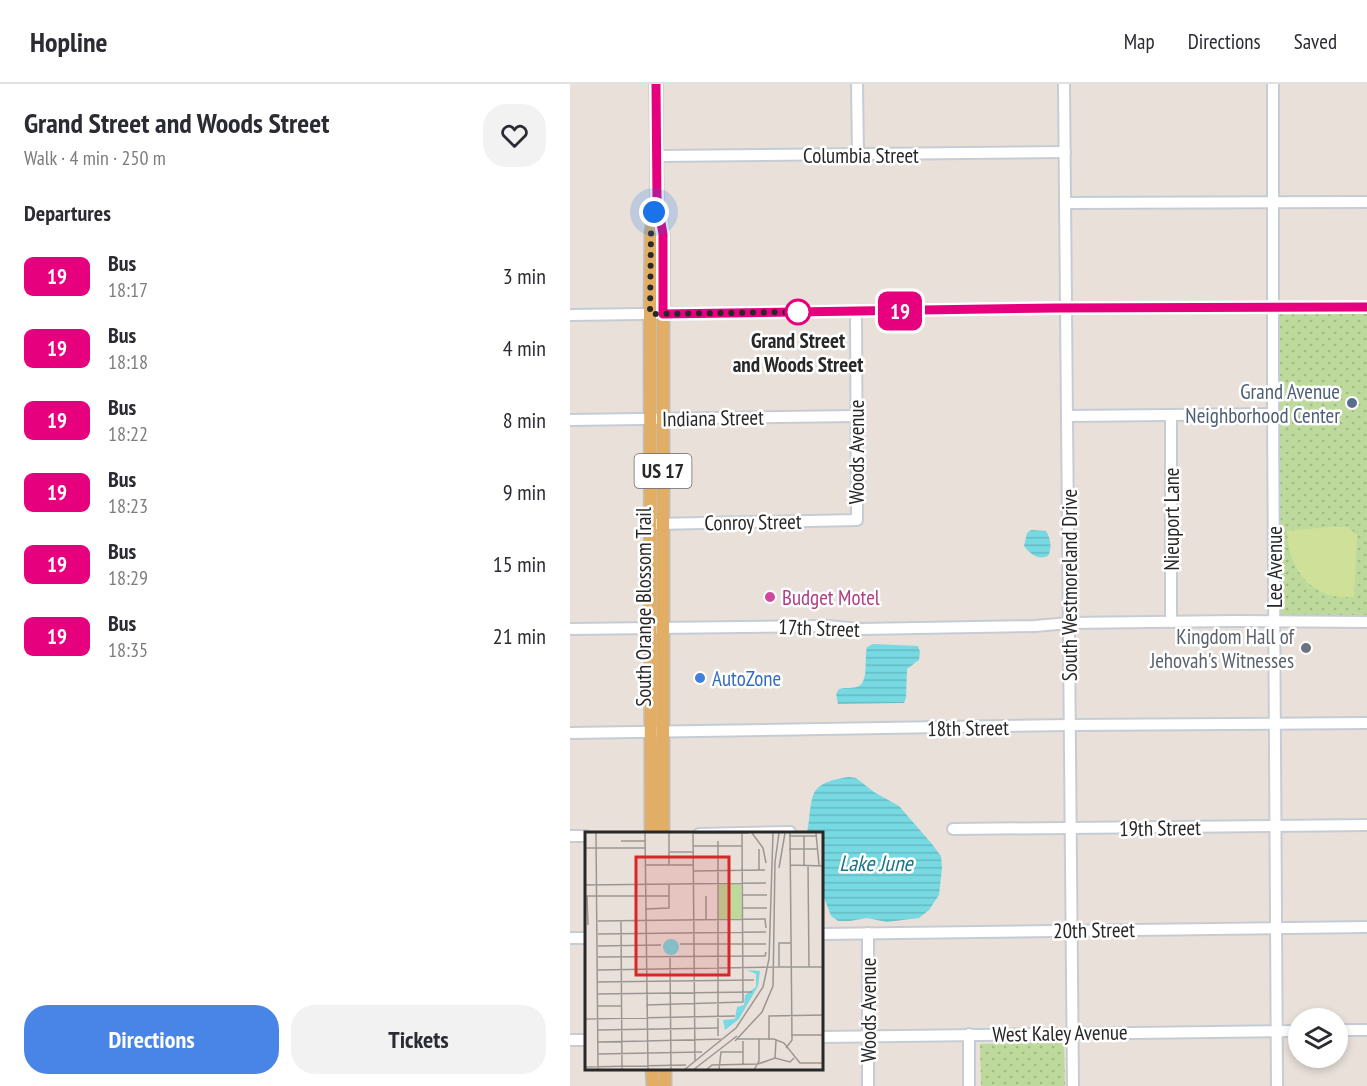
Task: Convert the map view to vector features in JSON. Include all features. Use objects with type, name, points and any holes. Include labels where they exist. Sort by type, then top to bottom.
[{"type":"main road","name":"South Orange Blossom Trail","points":[[656,84],[657,200],[663,234],[664,419],[656,524]]},
{"type":"main road","name":"South Orange Blossom Trail","points":[[651,832],[656,732],[656,524],[650,419],[650,314],[651,233],[657,200]]},
{"type":"main road","name":"South Orange Blossom Trail","points":[[656,732],[663,832]]},
{"type":"street","points":[[857,84],[858,155]]},
{"type":"street","name":"South Westmoreland Drive","points":[[1064,84],[1073,1086]]},
{"type":"street","name":"Lee Avenue","points":[[1273,84],[1272,308],[1277,1086]]},
{"type":"street","name":"Columbia Street","points":[[657,156],[1065,153]]},
{"type":"street","points":[[1065,203],[1367,202]]},
{"type":"street","points":[[570,315],[1066,308],[1367,307]]},
{"type":"street","name":"Woods Avenue","points":[[856,312],[857,520]]},
{"type":"street","points":[[1067,416],[1273,414]]},
{"type":"street","name":"Indiana Street","points":[[570,420],[856,416]]},
{"type":"street","name":"Nieuport Lane","points":[[1171,416],[1171,622]]},
{"type":"street","name":"Conroy Street","points":[[656,524],[857,520]]},
{"type":"street","name":"17th Street","points":[[570,629],[827,626],[861,629],[1035,626],[1069,623],[1367,622]]},
{"type":"street","name":"18th Street","points":[[570,733],[1367,723]]},
{"type":"street","name":"19th Street","points":[[953,829],[1367,825]]},
{"type":"street","name":"20th Street","points":[[824,934],[1367,927]]},
{"type":"street","name":"Woods Avenue","points":[[868,933],[868,1086]]},
{"type":"street","points":[[1348,1030],[1367,1030]]},
{"type":"street","name":"West Kaley Avenue","points":[[824,1037],[1288,1031]]},
{"type":"street","points":[[969,1034],[969,1086]]},
{"type":"green space","points":[[1367,311],[1367,619],[1282,618],[1280,608],[1278,315],[1281,312]]},
{"type":"green space","points":[[1348,527],[1357,535],[1354,597],[1326,594],[1315,588],[1298,571],[1292,559],[1287,531]]},
{"type":"green space","points":[[1064,1042],[1065,1086],[981,1086],[980,1044]]},
{"type":"water","points":[[1031,530],[1046,531],[1050,544],[1048,556],[1035,556],[1024,546],[1027,533]]},
{"type":"water","points":[[873,644],[918,646],[919,660],[907,669],[904,703],[838,704],[836,694],[839,689],[857,687],[862,683],[867,647]]},
{"type":"water","name":"Lake June","points":[[856,778],[874,792],[899,806],[941,856],[939,895],[929,910],[919,918],[887,922],[867,918],[838,921],[831,916],[824,897],[824,832],[807,832],[814,794],[824,783]]},
{"type":"bus line","name":"19","points":[[656,84],[657,200],[663,234],[663,314],[1057,308],[1367,307]]},
{"type":"place","name":"Grand Street and Woods Street","points":[[798,312]]},
{"type":"place","name":"Grand Avenue Neighborhood Center","points":[[1352,403]]},
{"type":"place","name":"Budget Motel","points":[[770,597]]},
{"type":"place","name":"Kingdom Hall of Jehovah's Witnesses","points":[[1306,648]]},
{"type":"place","name":"AutoZone","points":[[700,678]]},
{"type":"route","points":[[654,212],[651,233],[650,314],[798,312]]}]
